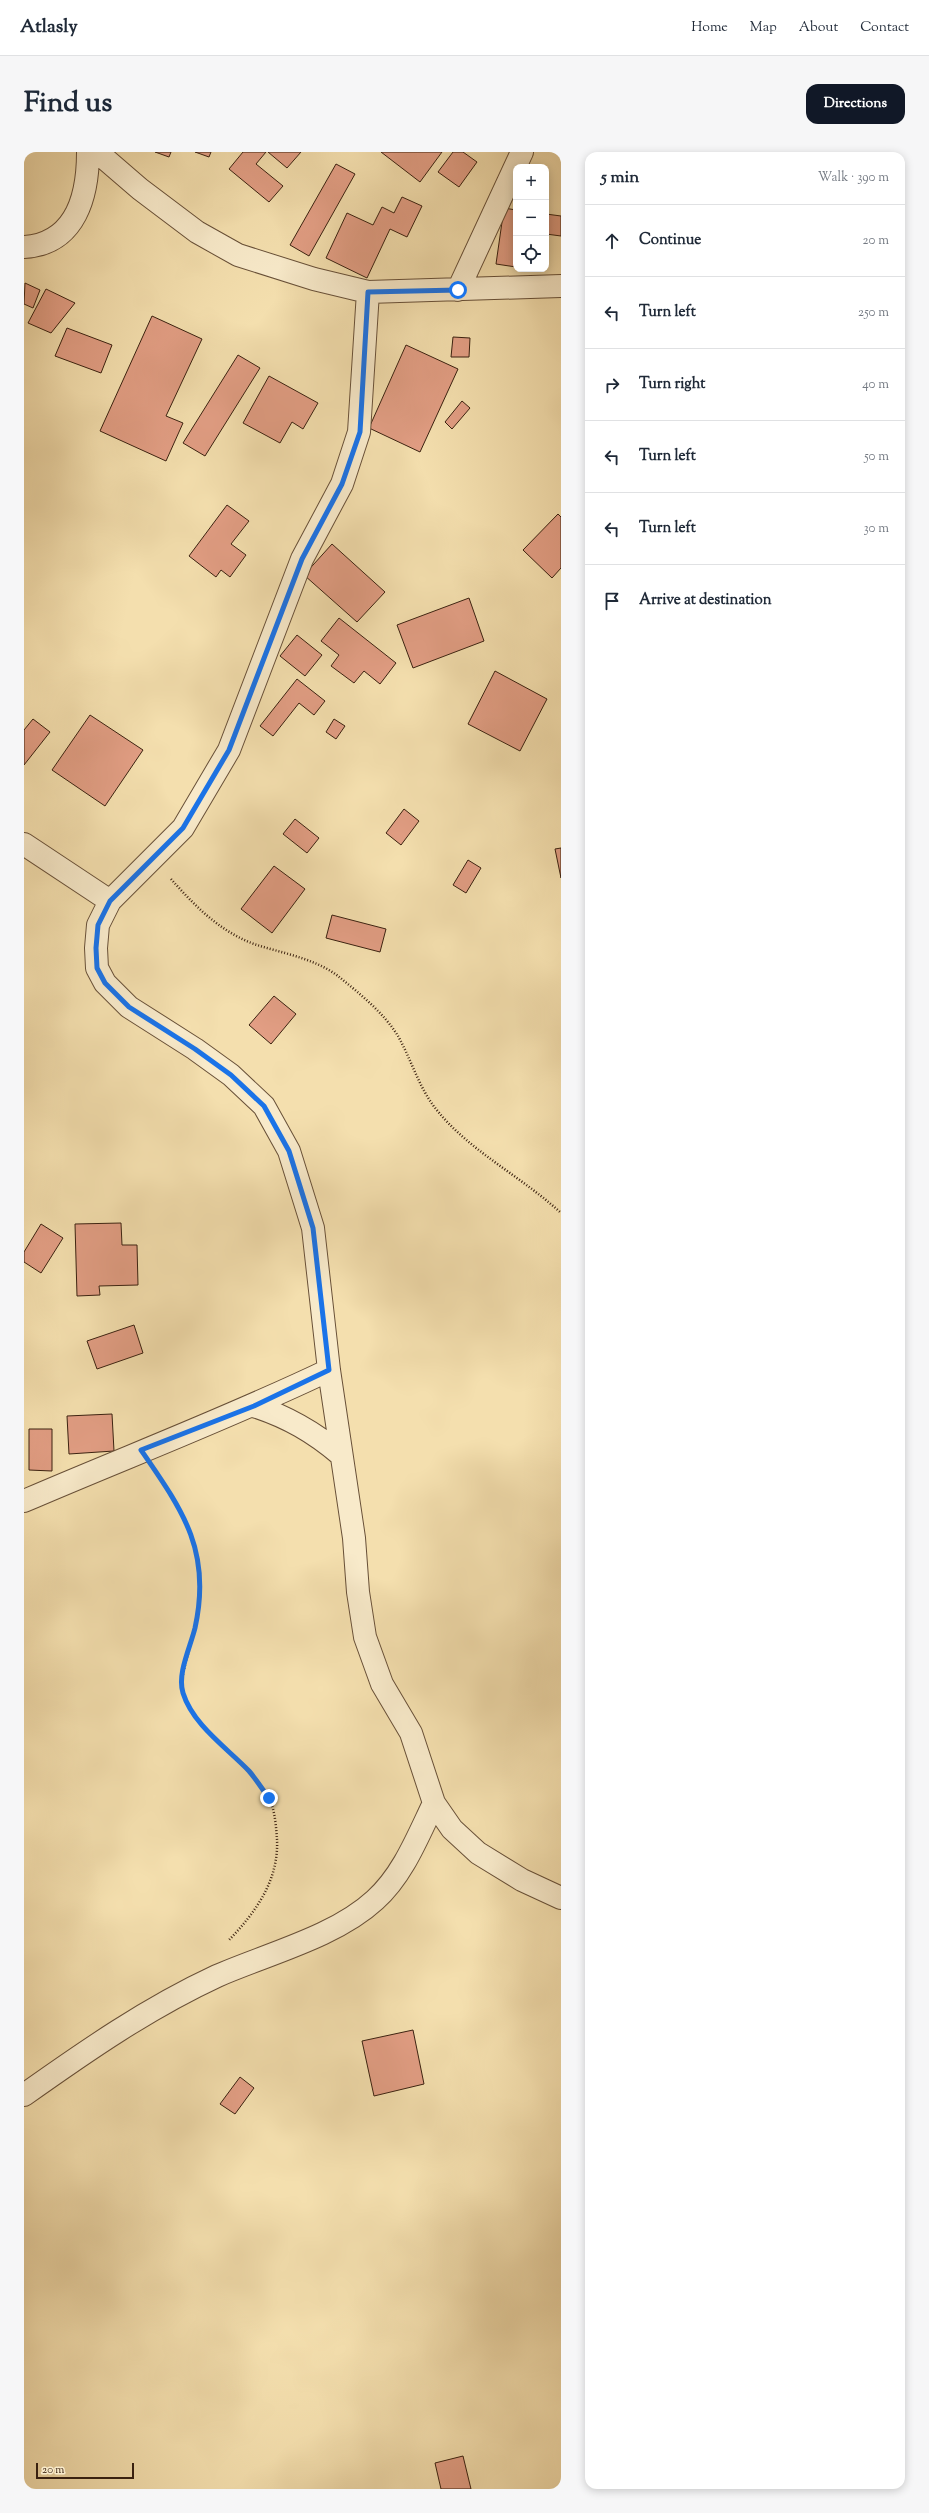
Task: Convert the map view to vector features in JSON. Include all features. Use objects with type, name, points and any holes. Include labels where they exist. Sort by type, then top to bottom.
[{"type":"street","points":[[24,247],[41,246],[62,232],[74,218],[84,198],[88,152]]},
{"type":"street","points":[[97,152],[197,232],[238,254],[314,279],[368,292],[561,286]]},
{"type":"street","points":[[458,290],[522,152]]},
{"type":"street","points":[[368,292],[360,432],[342,484],[302,559],[229,750],[183,828],[110,901],[98,925],[96,948],[97,968],[105,983],[129,1007],[195,1049],[231,1075],[264,1106],[289,1151],[313,1228],[329,1370],[349,1496],[358,1592],[365,1637],[382,1684],[411,1733],[434,1802],[452,1829],[478,1853],[522,1880],[561,1898]]},
{"type":"street","points":[[24,844],[110,901]]},
{"type":"street","points":[[24,1500],[141,1450],[254,1406],[329,1370]]},
{"type":"street","points":[[254,1406],[298,1423],[320,1437],[342,1455]]},
{"type":"street","points":[[24,2095],[89,2049],[151,2010],[217,1976],[354,1918],[376,1900],[394,1879],[434,1802]]},
{"type":"path","points":[[154,858],[197,908],[221,926],[252,943],[296,956],[336,975],[367,1000],[397,1034],[428,1098],[455,1131],[561,1213]]},
{"type":"path","points":[[141,1450],[170,1491],[190,1527],[198,1559],[200,1600],[183,1671],[183,1692],[195,1716],[250,1773],[269,1798],[276,1824],[278,1853],[268,1890],[242,1926],[227,1942]]},
{"type":"building","points":[[155,152],[171,152],[169,157]]},
{"type":"building","points":[[195,152],[211,152],[209,157]]},
{"type":"building","points":[[243,152],[266,152],[256,164],[283,186],[269,202],[229,169]]},
{"type":"building","points":[[268,152],[301,152],[287,168]]},
{"type":"building","points":[[381,152],[442,152],[420,182]]},
{"type":"building","points":[[453,152],[463,152],[477,162],[459,187],[438,172]]},
{"type":"building","points":[[336,164],[355,174],[309,256],[290,245]]},
{"type":"building","points":[[402,197],[422,206],[407,237],[390,229],[367,278],[326,258],[347,213],[373,225],[382,207],[394,213]]},
{"type":"building","points":[[504,208],[513,210],[513,267],[496,264]]},
{"type":"building","points":[[549,214],[561,216],[561,236],[549,234]]},
{"type":"building","points":[[25,283],[40,290],[33,308],[24,304]]},
{"type":"building","points":[[46,289],[75,303],[51,333],[28,323]]},
{"type":"building","points":[[152,316],[202,339],[166,416],[183,423],[166,461],[100,431]]},
{"type":"building","points":[[67,328],[112,345],[101,373],[55,356]]},
{"type":"building","points":[[453,337],[470,338],[469,357],[451,357]]},
{"type":"building","points":[[406,345],[458,369],[420,452],[369,428]]},
{"type":"building","points":[[238,355],[260,368],[205,456],[183,443]]},
{"type":"building","points":[[269,376],[318,403],[303,429],[292,422],[280,443],[243,423]]},
{"type":"building","points":[[462,401],[470,408],[452,429],[445,422]]},
{"type":"building","points":[[227,505],[249,521],[231,544],[246,555],[230,577],[221,570],[216,577],[189,556]]},
{"type":"building","points":[[558,514],[561,517],[561,568],[552,578],[523,550]]},
{"type":"building","points":[[332,544],[385,592],[357,622],[304,575]]},
{"type":"building","points":[[469,598],[484,641],[413,668],[397,625]]},
{"type":"building","points":[[339,618],[396,663],[380,684],[364,671],[354,683],[331,666],[339,655],[321,641]]},
{"type":"building","points":[[297,635],[322,655],[305,676],[280,656]]},
{"type":"building","points":[[495,671],[547,699],[520,751],[468,724]]},
{"type":"building","points":[[297,679],[325,701],[314,715],[299,703],[273,736],[260,726]]},
{"type":"building","points":[[90,715],[143,750],[105,806],[52,770]]},
{"type":"building","points":[[33,719],[50,732],[24,765],[24,730]]},
{"type":"building","points":[[334,719],[345,726],[336,739],[326,732]]},
{"type":"building","points":[[404,809],[419,821],[401,845],[386,833]]},
{"type":"building","points":[[295,819],[319,838],[307,853],[283,834]]},
{"type":"building","points":[[561,848],[561,878],[555,849]]},
{"type":"building","points":[[468,860],[481,868],[466,893],[453,885]]},
{"type":"building","points":[[274,866],[305,889],[272,933],[241,909]]},
{"type":"building","points":[[332,915],[386,929],[380,952],[326,938]]},
{"type":"building","points":[[274,996],[296,1014],[271,1044],[249,1025]]},
{"type":"building","points":[[121,1223],[122,1245],[137,1245],[138,1285],[99,1286],[100,1295],[77,1296],[75,1224]]},
{"type":"building","points":[[41,1224],[63,1238],[41,1273],[24,1262],[24,1252]]},
{"type":"building","points":[[134,1325],[143,1353],[97,1369],[87,1341]]},
{"type":"building","points":[[112,1414],[114,1451],[69,1454],[67,1416]]},
{"type":"building","points":[[29,1429],[52,1429],[52,1471],[29,1470]]},
{"type":"building","points":[[413,2030],[424,2084],[374,2096],[362,2041]]},
{"type":"building","points":[[240,2077],[254,2088],[235,2114],[220,2104]]},
{"type":"building","points":[[463,2456],[471,2489],[441,2489],[435,2463]]},
{"type":"route","points":[[269,1798],[250,1773],[195,1716],[186,1701],[183,1692],[182,1680],[200,1600],[198,1559],[190,1527],[170,1491],[141,1450],[254,1406],[329,1370],[313,1228],[289,1151],[264,1106],[231,1075],[195,1049],[129,1007],[105,983],[97,968],[96,948],[98,925],[110,901],[183,828],[197,808],[229,750],[246,709],[302,559],[342,484],[360,432],[365,370],[368,292],[458,290]]}]
